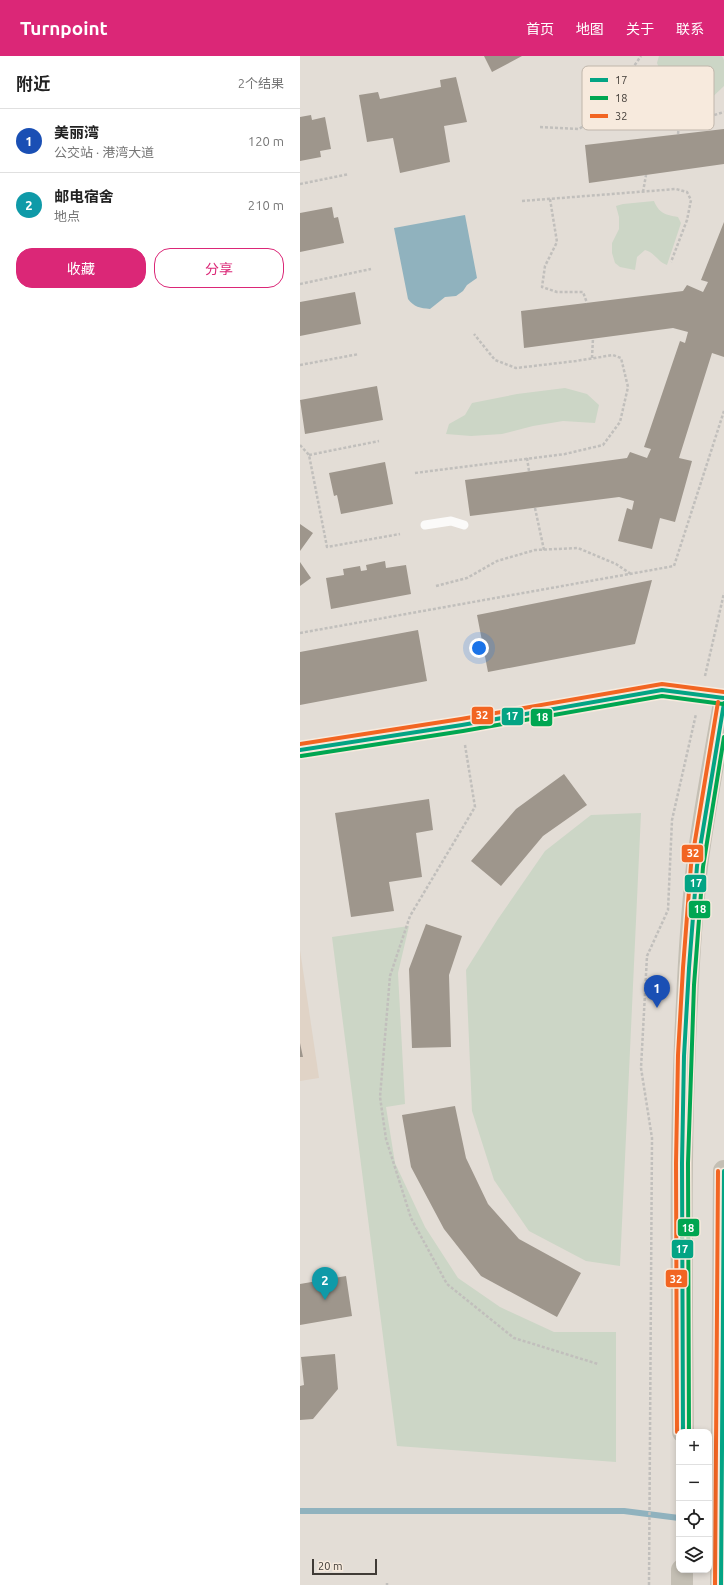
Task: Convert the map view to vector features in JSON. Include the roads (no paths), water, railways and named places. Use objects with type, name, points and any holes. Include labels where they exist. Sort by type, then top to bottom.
[{"type":"highway","points":[[682,1429],[681,1161],[684,1043],[689,959],[698,860],[709,784],[724,703]]},
{"type":"highway","points":[[721,1585],[724,1171]]},
{"type":"highway","points":[[682,1573],[682,1585]]},
{"type":"street","points":[[300,750],[662,690],[724,698]]},
{"type":"lane","points":[[425,525],[451,522],[464,524]]},
{"type":"water","points":[[465,215],[477,278],[456,296],[445,297],[430,309],[420,308],[408,299],[394,228]]},
{"type":"waterway","points":[[300,1511],[624,1511],[676,1518]]},
{"type":"place","name":"美丽湾","points":[[657,1008]]},
{"type":"place","name":"邮电宿舍","points":[[325,1300]]}]
